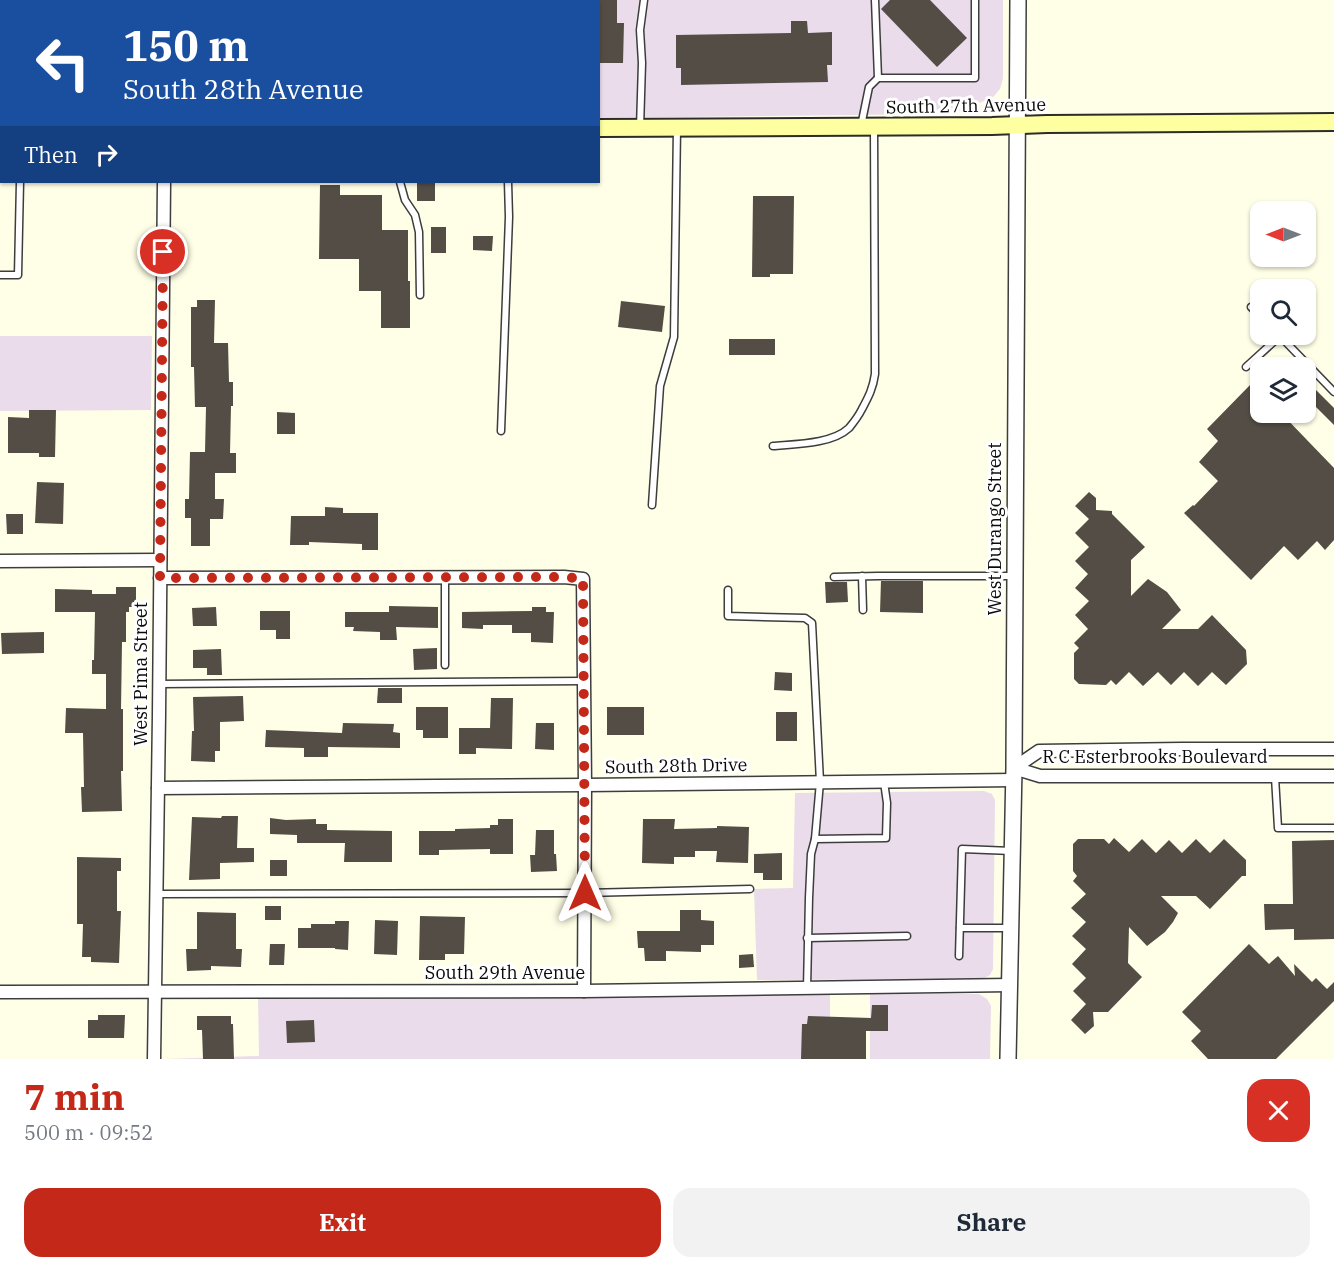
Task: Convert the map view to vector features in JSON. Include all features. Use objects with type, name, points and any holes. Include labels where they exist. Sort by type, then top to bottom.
[{"type":"main road","name":"South 27th Avenue","points":[[600,128],[1334,122]]},
{"type":"street","name":"West Durango Street","points":[[1008,1059],[1014,774],[1018,0]]},
{"type":"street","name":"West Pima Street","points":[[154,1059],[164,183]]},
{"type":"street","points":[[0,561],[160,560]]},
{"type":"street","points":[[160,578],[564,577],[583,579],[584,991]]},
{"type":"street","name":"R C Esterbrooks Boulevard","points":[[1014,774],[1039,751],[1334,749]]},
{"type":"street","name":"R C Esterbrooks Boulevard","points":[[1014,774],[1040,776],[1334,776]]},
{"type":"street","name":"South 28th Drive","points":[[158,788],[884,782],[1014,774]]},
{"type":"street","name":"South 29th Avenue","points":[[0,992],[584,991],[1010,985]]},
{"type":"lane","points":[[639,128],[642,63],[640,30],[644,0]]},
{"type":"lane","points":[[875,0],[878,78]]},
{"type":"lane","points":[[773,446],[818,441],[834,437],[848,429],[859,415],[873,388],[875,374],[868,127],[869,87],[878,78],[975,78],[975,0]]},
{"type":"lane","points":[[652,505],[660,386],[674,337],[677,127]]},
{"type":"lane","points":[[0,275],[18,275],[20,183]]},
{"type":"lane","points":[[400,183],[405,200],[415,215],[419,232],[420,295]]},
{"type":"lane","points":[[501,431],[508,183]]},
{"type":"lane","points":[[1246,366],[1268,345]]},
{"type":"lane","points":[[1289,345],[1334,392]]},
{"type":"lane","points":[[862,576],[863,610]]},
{"type":"lane","points":[[834,577],[1015,576]]},
{"type":"lane","points":[[445,578],[446,665]]},
{"type":"lane","points":[[728,590],[728,616],[805,618],[812,623],[820,782],[815,839],[811,854],[807,988]]},
{"type":"lane","points":[[159,684],[584,681]]},
{"type":"lane","points":[[1275,776],[1278,828],[1334,828]]},
{"type":"lane","points":[[815,839],[886,838],[887,803],[884,782]]},
{"type":"lane","points":[[959,956],[962,849],[1012,851]]},
{"type":"lane","points":[[156,894],[585,893],[750,889]]},
{"type":"lane","points":[[960,928],[1011,928]]},
{"type":"lane","points":[[807,938],[908,936]]},
{"type":"shaded area","points":[[600,0],[1003,0],[1003,78],[1000,89],[993,97],[963,110],[941,114],[600,118]]},
{"type":"shaded area","points":[[0,336],[152,336],[151,410],[0,411]]},
{"type":"shaded area","points":[[984,791],[992,794],[995,800],[993,969],[990,975],[983,979],[757,980],[754,889],[793,888],[795,793]]},
{"type":"shaded area","points":[[870,994],[979,994],[987,999],[991,1006],[990,1059],[870,1059]]},
{"type":"shaded area","points":[[258,995],[830,995],[830,1059],[165,1059],[259,1056]]},
{"type":"building","points":[[600,0],[617,0],[617,23],[624,23],[623,63],[600,63]]},
{"type":"building","points":[[890,0],[930,0],[967,38],[937,67],[881,9]]},
{"type":"building","points":[[791,21],[807,21],[808,33],[832,32],[832,65],[827,65],[828,82],[681,85],[681,68],[676,68],[676,35],[791,33]]},
{"type":"building","points":[[417,183],[435,183],[435,201],[417,201]]},
{"type":"building","points":[[320,185],[340,185],[340,195],[382,195],[382,230],[408,230],[410,328],[381,328],[381,291],[359,291],[359,259],[319,259]]},
{"type":"building","points":[[753,196],[794,196],[793,274],[752,277]]},
{"type":"building","points":[[431,227],[446,227],[446,253],[431,253]]},
{"type":"building","points":[[473,236],[493,236],[492,251],[473,250]]},
{"type":"building","points":[[197,300],[215,300],[214,343],[228,343],[229,382],[233,382],[230,453],[236,453],[236,473],[215,473],[215,499],[224,499],[223,519],[210,519],[210,546],[191,546],[191,518],[185,518],[185,499],[189,499],[190,452],[205,452],[206,407],[195,407],[194,367],[191,367],[191,307],[197,307]]},
{"type":"building","points":[[621,301],[665,306],[662,332],[618,327]]},
{"type":"building","points":[[729,339],[775,339],[775,355],[729,355]]},
{"type":"building","points":[[1250,385],[1250,423],[1291,423],[1334,468],[1334,540],[1325,550],[1317,541],[1298,560],[1284,546],[1251,580],[1184,513],[1218,481],[1199,462],[1218,441],[1207,429]]},
{"type":"building","points":[[1316,390],[1334,408],[1334,425],[1316,407]]},
{"type":"building","points":[[29,410],[56,410],[55,457],[39,457],[39,453],[8,453],[8,417],[29,418]]},
{"type":"building","points":[[277,412],[295,413],[295,434],[277,434]]},
{"type":"building","points":[[37,482],[64,483],[63,524],[35,523]]},
{"type":"building","points":[[1089,492],[1096,498],[1096,510],[1112,511],[1112,514],[1145,547],[1131,560],[1131,596],[1148,579],[1167,592],[1181,610],[1162,629],[1198,629],[1212,615],[1246,650],[1247,664],[1226,685],[1212,672],[1198,686],[1184,672],[1171,685],[1158,672],[1143,686],[1129,672],[1116,685],[1111,680],[1106,685],[1079,684],[1074,679],[1074,653],[1079,648],[1074,643],[1088,629],[1075,615],[1089,601],[1075,588],[1088,574],[1075,561],[1089,547],[1075,533],[1089,519],[1075,506]]},
{"type":"building","points":[[325,507],[343,508],[343,513],[378,513],[378,550],[362,550],[362,544],[309,542],[309,545],[290,545],[291,516],[325,516]]},
{"type":"building","points":[[6,514],[23,514],[23,534],[7,534]]},
{"type":"building","points":[[881,581],[923,581],[923,613],[880,612]]},
{"type":"building","points":[[825,582],[847,582],[848,602],[826,603]]},
{"type":"building","points":[[116,587],[136,587],[136,607],[129,607],[129,612],[126,612],[126,642],[122,642],[122,811],[82,812],[83,733],[65,733],[66,708],[106,709],[106,674],[92,674],[95,612],[55,612],[55,589],[92,590],[92,594],[116,594]]},
{"type":"building","points":[[389,606],[438,607],[438,628],[396,627],[397,640],[380,640],[380,632],[353,631],[354,627],[345,627],[345,612],[389,612]]},
{"type":"building","points":[[216,607],[217,626],[193,626],[192,608]]},
{"type":"building","points":[[532,607],[546,607],[546,612],[554,612],[553,643],[531,642],[531,633],[512,633],[512,625],[483,625],[483,629],[462,628],[462,612],[532,611]]},
{"type":"building","points":[[260,611],[290,611],[290,639],[276,639],[276,630],[260,630]]},
{"type":"building","points":[[44,632],[44,653],[2,654],[1,633]]},
{"type":"building","points":[[437,648],[437,669],[414,670],[413,649]]},
{"type":"building","points":[[221,649],[222,675],[207,675],[207,668],[193,668],[193,650]]},
{"type":"building","points":[[775,672],[792,673],[792,691],[774,690]]},
{"type":"building","points":[[378,688],[402,688],[402,703],[377,703]]},
{"type":"building","points":[[243,696],[244,721],[220,722],[220,751],[215,751],[215,762],[191,761],[192,731],[194,731],[193,697]]},
{"type":"building","points":[[491,698],[513,698],[512,749],[476,748],[476,754],[459,754],[459,728],[490,728]]},
{"type":"building","points":[[416,707],[448,707],[448,738],[423,738],[423,730],[416,730]]},
{"type":"building","points":[[607,707],[644,707],[644,735],[607,735]]},
{"type":"building","points":[[776,712],[797,712],[797,741],[776,741]]},
{"type":"building","points":[[343,723],[394,724],[393,732],[400,733],[400,748],[328,747],[328,757],[304,757],[304,748],[265,747],[266,730],[342,733]]},
{"type":"building","points":[[536,723],[554,723],[554,750],[535,749]]},
{"type":"building","points":[[222,816],[238,816],[237,848],[254,848],[254,862],[220,863],[220,879],[189,880],[192,817],[221,818]]},
{"type":"building","points":[[270,818],[316,819],[316,824],[327,824],[327,830],[392,831],[392,862],[344,862],[345,843],[297,843],[297,835],[270,834]]},
{"type":"building","points":[[498,819],[513,819],[513,854],[490,854],[490,849],[439,850],[439,855],[419,855],[419,831],[490,828],[490,825],[498,825]]},
{"type":"building","points":[[643,819],[675,819],[674,829],[717,828],[717,826],[749,827],[748,863],[716,862],[717,851],[695,851],[695,857],[674,857],[674,864],[642,863]]},
{"type":"building","points":[[536,830],[554,830],[557,871],[531,872],[530,855],[535,855]]},
{"type":"building","points":[[1114,838],[1129,852],[1142,839],[1156,853],[1169,840],[1182,853],[1196,839],[1210,853],[1224,839],[1246,860],[1246,876],[1242,876],[1210,909],[1196,896],[1161,896],[1178,913],[1165,932],[1147,946],[1129,927],[1128,963],[1142,977],[1108,1012],[1093,1012],[1094,1026],[1085,1034],[1071,1020],[1086,1004],[1073,991],[1086,978],[1072,964],[1086,949],[1072,936],[1086,922],[1071,908],[1086,894],[1073,881],[1077,876],[1073,871],[1073,844],[1078,839],[1104,839],[1109,844]]},
{"type":"building","points":[[1334,840],[1334,939],[1294,940],[1294,929],[1265,930],[1264,904],[1293,904],[1292,841]]},
{"type":"building","points":[[782,853],[782,880],[763,880],[763,873],[754,873],[754,854]]},
{"type":"building","points":[[77,857],[121,858],[121,871],[117,871],[117,911],[121,911],[119,963],[91,962],[91,957],[82,957],[83,924],[77,924]]},
{"type":"building","points":[[270,860],[287,860],[287,876],[270,876]]},
{"type":"building","points":[[265,906],[281,906],[281,920],[265,920]]},
{"type":"building","points":[[680,910],[701,910],[701,920],[714,921],[714,945],[701,945],[701,952],[666,951],[666,961],[645,961],[644,948],[638,948],[637,931],[680,931]]},
{"type":"building","points":[[197,912],[236,913],[236,949],[242,949],[241,967],[211,966],[211,970],[187,971],[186,949],[197,949]]},
{"type":"building","points":[[420,916],[465,917],[464,954],[445,954],[445,960],[419,960]]},
{"type":"building","points":[[375,920],[398,921],[397,955],[374,954]]},
{"type":"building","points":[[335,921],[349,921],[348,950],[298,948],[298,928],[311,928],[311,924],[335,924]]},
{"type":"building","points":[[270,944],[285,944],[284,965],[269,965]]},
{"type":"building","points":[[1249,944],[1269,964],[1278,956],[1295,976],[1294,964],[1312,982],[1316,978],[1327,989],[1334,982],[1334,1001],[1276,1059],[1208,1059],[1191,1041],[1201,1031],[1182,1012]]},
{"type":"building","points":[[753,954],[754,967],[739,968],[739,955]]},
{"type":"building","points":[[872,1005],[888,1005],[888,1031],[866,1031],[866,1059],[801,1059],[802,1024],[807,1024],[808,1016],[871,1018]]},
{"type":"building","points":[[98,1015],[125,1015],[124,1038],[88,1038],[88,1020],[98,1020]]},
{"type":"building","points":[[197,1016],[231,1016],[234,1059],[203,1059],[202,1030],[197,1030]]},
{"type":"building","points":[[314,1020],[315,1042],[287,1043],[286,1021]]},
{"type":"route","points":[[163,252],[160,578],[564,577],[583,579],[585,893]]}]
